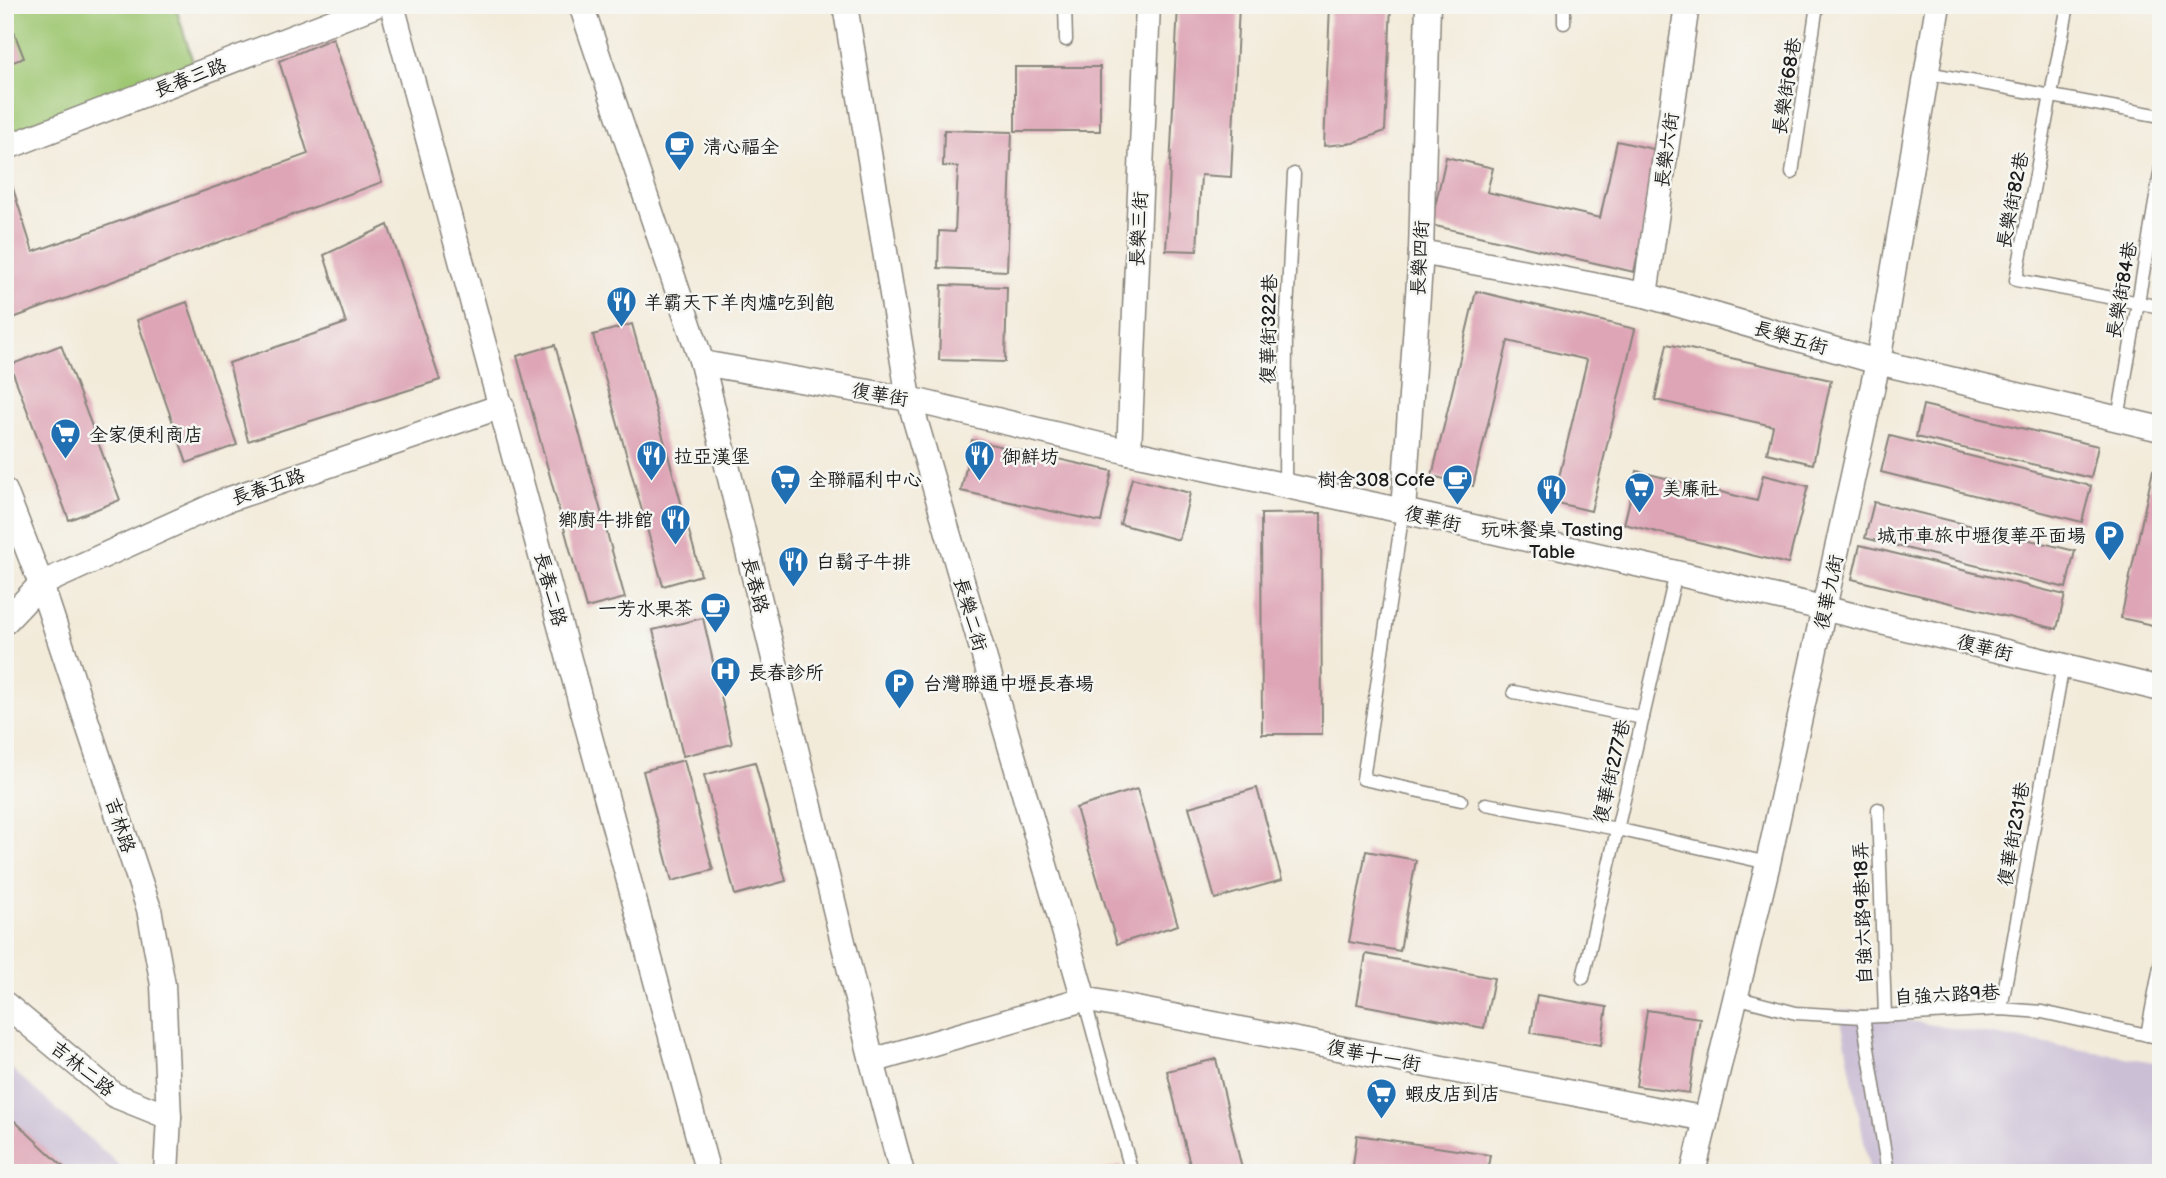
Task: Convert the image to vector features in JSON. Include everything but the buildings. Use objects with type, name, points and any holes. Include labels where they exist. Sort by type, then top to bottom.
[{"type":"street","name":"長春三路","points":[[5,148],[376,5]]},
{"type":"street","name":"長春二路","points":[[392,5],[708,1173]]},
{"type":"street","name":"長春路","points":[[581,5],[702,363],[872,1061],[902,1173]]},
{"type":"street","name":"長樂二街","points":[[845,5],[909,399],[1084,999]]},
{"type":"street","name":"長樂三街","points":[[1129,452],[1148,5]]},
{"type":"street","name":"長樂四街","points":[[1403,511],[1421,252],[1428,5]]},
{"type":"street","name":"長樂六街","points":[[1644,295],[1687,5]]},
{"type":"street","name":"復華九街","points":[[1693,1173],[1768,863],[1878,362],[1938,5]]},
{"type":"street","name":"長樂五街","points":[[1421,252],[1644,295],[1878,362],[2161,429]]},
{"type":"street","name":"復華街","points":[[702,363],[909,399],[1129,452],[1676,573],[2161,689]]},
{"type":"street","name":"長春五路","points":[[41,584],[224,501],[502,406]]},
{"type":"street","name":"吉林路","points":[[5,491],[41,584],[149,909],[163,985],[169,1117],[166,1173]]},
{"type":"street","points":[[5,622],[41,584]]},
{"type":"street","points":[[872,1061],[1084,999]]},
{"type":"street","name":"復華十一街","points":[[1084,999],[1706,1119]]},
{"type":"street","name":"吉林二路","points":[[5,1004],[114,1095],[169,1117]]},
{"type":"lane","points":[[1065,5],[1066,40]]},
{"type":"lane","points":[[1564,5],[1564,23]]},
{"type":"lane","name":"長樂街68巷","points":[[1792,173],[1817,5]]},
{"type":"lane","name":"長樂街82巷","points":[[2068,5],[2016,279],[2138,303]]},
{"type":"lane","points":[[1927,73],[2161,116]]},
{"type":"lane","name":"長樂街84巷","points":[[2118,418],[2161,168]]},
{"type":"lane","name":"復華街322巷","points":[[1285,486],[1286,332],[1294,174]]},
{"type":"lane","points":[[2138,303],[2161,307]]},
{"type":"lane","points":[[1403,511],[1363,779],[1461,800]]},
{"type":"lane","name":"復華街277巷","points":[[1583,978],[1676,573]]},
{"type":"lane","name":"復華街231巷","points":[[2001,1009],[2063,665]]},
{"type":"lane","points":[[1514,692],[1643,718]]},
{"type":"lane","points":[[1486,804],[1617,829],[1768,863]]},
{"type":"lane","name":"自強六路9巷18弄","points":[[1878,809],[1885,1016]]},
{"type":"lane","points":[[2147,1035],[2161,961]]},
{"type":"lane","name":"自強六路9巷","points":[[1735,997],[1796,1013],[1863,1017],[2001,1009],[2042,1012],[2161,1038]]},
{"type":"lane","points":[[1084,999],[1132,1173]]},
{"type":"lane","points":[[1863,1017],[1888,1173]]},
{"type":"shaded area","points":[[1839,1009],[2161,1063],[2161,1173],[1870,1173]]},
{"type":"shaded area","points":[[5,1063],[128,1173],[5,1173]]},
{"type":"green space","points":[[5,5],[175,5],[193,62],[5,134]]},
{"type":"place","name":"清心福全","points":[[680,173]]},
{"type":"place","name":"羊霸天下羊肉爐吃到飽","points":[[621,329]]},
{"type":"place","name":"全家便利商店","points":[[66,461]]},
{"type":"place","name":"拉亞漢堡","points":[[651,483]]},
{"type":"place","name":"御鮮坊","points":[[979,483]]},
{"type":"place","name":"全聯福利中心","points":[[785,506]]},
{"type":"place","name":"樹舍308 Cofe","points":[[1458,506]]},
{"type":"place","name":"美廉社","points":[[1639,515]]},
{"type":"place","name":"玩味餐桌 Tasting Table","points":[[1552,517]]},
{"type":"place","name":"鄉廚牛排館","points":[[676,546]]},
{"type":"place","name":"城市車旅中壢復華平面場","points":[[2109,562]]},
{"type":"place","name":"白鬍子牛排","points":[[793,588]]},
{"type":"place","name":"一芳水果茶","points":[[716,635]]},
{"type":"place","name":"長春診所","points":[[725,699]]},
{"type":"place","name":"台灣聯通中壢長春場","points":[[900,710]]},
{"type":"place","name":"蝦皮店到店","points":[[1382,1120]]}]
